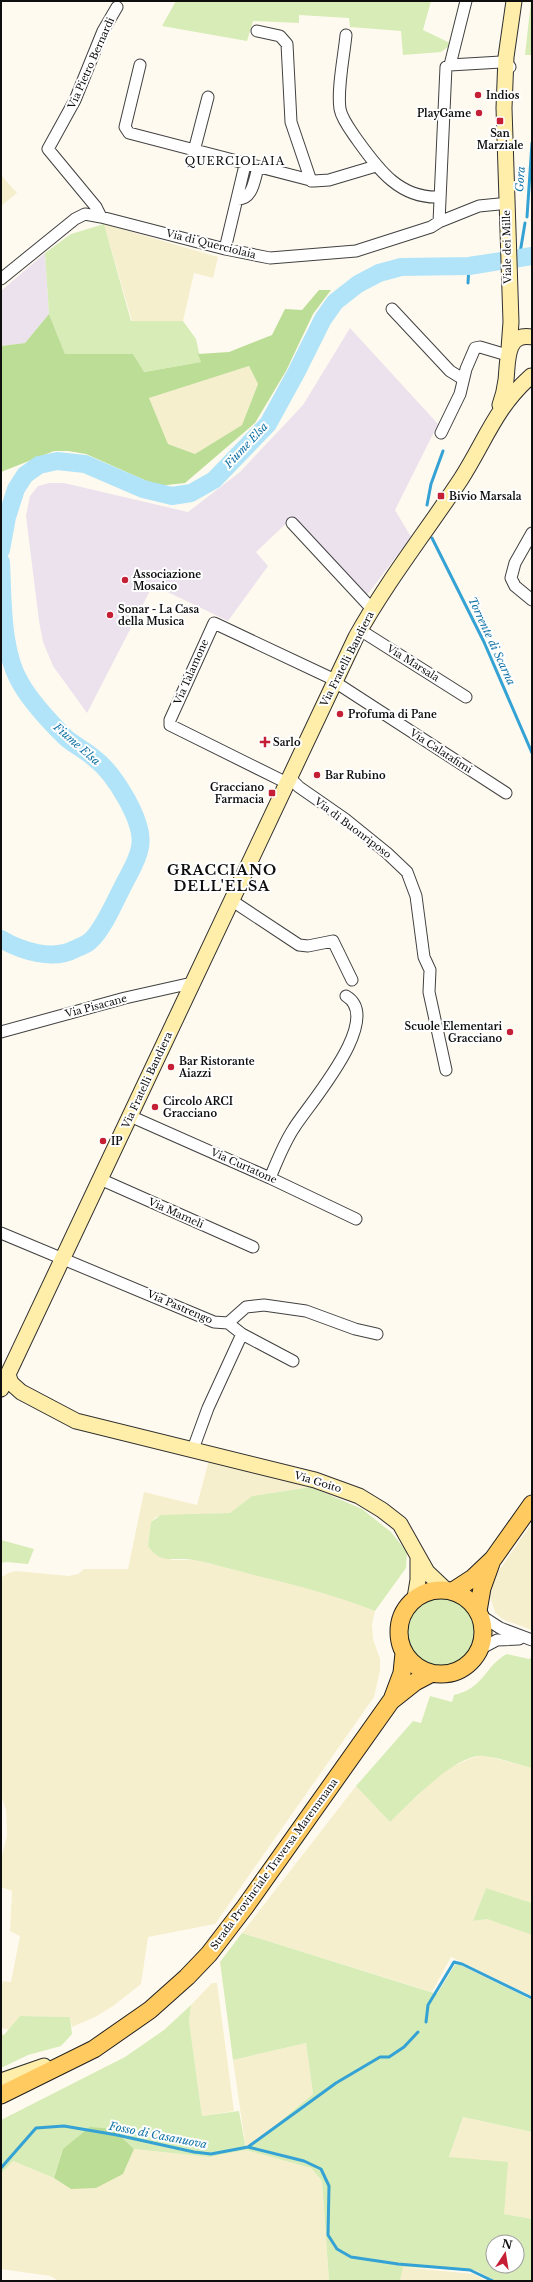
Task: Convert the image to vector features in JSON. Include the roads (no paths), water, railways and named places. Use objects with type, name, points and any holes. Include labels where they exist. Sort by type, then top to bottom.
[{"type":"main road","name":"Viale dei Mille","points":[[508,355],[510,306],[508,288],[506,140],[500,62],[514,1]]},
{"type":"main road","name":"Viale dei Mille","points":[[506,140],[512,101],[521,1]]},
{"type":"main road","name":"Viale dei Mille","points":[[510,306],[532,336]]},
{"type":"main road","points":[[508,355],[516,340],[522,337],[532,336]]},
{"type":"main road","name":"Via Fratelli Bandiera","points":[[508,355],[510,367],[519,375],[531,376]]},
{"type":"main road","name":"Via Fratelli Bandiera","points":[[498,411],[506,381],[508,355]]},
{"type":"main road","name":"Via Fratelli Bandiera","points":[[1,1389],[360,630],[372,609],[461,478],[498,411],[509,397],[531,376]]},
{"type":"main road","name":"Via Goito","points":[[8,1376],[18,1390],[43,1406],[80,1422],[315,1480],[354,1494],[382,1510],[396,1521],[406,1532],[417,1555],[428,1572],[449,1590]]},
{"type":"main road","name":"Via Goito","points":[[1,1396],[43,1406]]},
{"type":"main road","points":[[479,1613],[463,1595],[449,1590],[434,1590],[415,1598],[406,1607],[400,1624],[400,1642],[404,1653],[421,1669],[432,1673],[447,1674],[460,1670],[472,1661],[480,1649],[484,1630],[479,1613],[484,1580],[493,1560],[532,1504]]},
{"type":"main road","name":"Via Goito","points":[[415,1598],[418,1574],[417,1555]]},
{"type":"main road","points":[[449,1590],[473,1578],[493,1560]]},
{"type":"main road","name":"Strada Provinciale Traversa Maremmana","points":[[1,2095],[84,2055],[150,2010],[187,1977],[209,1954],[245,1907],[391,1700],[402,1673],[404,1653]]},
{"type":"main road","name":"Strada Provinciale Traversa Maremmana","points":[[391,1700],[414,1682],[432,1673]]},
{"type":"main road","name":"Strada Provinciale Traversa Maremmana","points":[[1,2087],[44,2066],[102,2042]]},
{"type":"main road","points":[[1,2081],[44,2066]]},
{"type":"street","points":[[439,222],[441,214],[440,197],[446,109],[445,70],[450,65],[466,1]]},
{"type":"street","points":[[500,62],[512,54],[521,1]]},
{"type":"street","name":"Via Pietro Bernardi","points":[[101,217],[48,149],[75,100],[103,31],[117,7]]},
{"type":"street","points":[[257,31],[280,36],[287,44],[292,126],[311,181]]},
{"type":"street","points":[[346,35],[341,111],[376,166],[393,183],[420,196],[440,197]]},
{"type":"street","points":[[450,65],[500,62],[510,67],[510,93],[512,101]]},
{"type":"street","points":[[140,65],[126,131],[130,134],[311,181],[329,180],[376,166]]},
{"type":"street","points":[[194,151],[208,97]]},
{"type":"street","points":[[225,249],[245,164]]},
{"type":"street","points":[[237,199],[244,199],[249,195],[258,168]]},
{"type":"street","name":"Via di Querciolaia","points":[[1,279],[70,222],[85,214],[225,249],[275,258],[350,252],[431,227],[439,222],[479,206],[499,204]]},
{"type":"street","points":[[392,309],[450,371],[463,379]]},
{"type":"street","points":[[440,433],[460,394],[471,355],[477,347],[508,355]]},
{"type":"street","points":[[292,523],[372,609]]},
{"type":"street","points":[[532,533],[512,570],[511,580],[517,588],[532,600]]},
{"type":"street","name":"Via Talamone","points":[[288,780],[170,725],[170,720],[214,623],[335,681]]},
{"type":"street","name":"Via Marsala","points":[[360,630],[466,697]]},
{"type":"street","name":"Via Calatafimi","points":[[335,681],[506,793]]},
{"type":"street","name":"Via di Buonriposo","points":[[288,780],[345,819],[388,853],[407,872],[416,896],[424,957],[430,970],[429,992],[446,1070]]},
{"type":"street","points":[[231,900],[299,945],[308,946],[333,941],[352,980]]},
{"type":"street","name":"Via Pisacane","points":[[1,1032],[125,998],[192,983]]},
{"type":"street","points":[[270,1178],[293,1129],[332,1077],[349,1045],[354,1024],[355,1007],[353,1000],[346,996]]},
{"type":"street","name":"Via Curtatone","points":[[130,1116],[270,1178],[356,1219]]},
{"type":"street","name":"Via Mameli","points":[[100,1178],[253,1248]]},
{"type":"street","name":"Via Pastrengo","points":[[1,1233],[63,1257],[214,1322],[228,1323],[242,1334],[293,1362]]},
{"type":"street","points":[[228,1323],[246,1307],[264,1305],[306,1312],[355,1329],[377,1334]]},
{"type":"street","points":[[193,1449],[208,1408],[242,1334]]},
{"type":"street","points":[[479,1613],[500,1628],[532,1640]]},
{"type":"street","points":[[480,1649],[502,1639],[532,1640]]},
{"type":"waterway","name":"Gora","points":[[527,217],[532,143]]},
{"type":"waterway","name":"Gora","points":[[519,259],[525,223]]},
{"type":"waterway","name":"Fiume Elsa","points":[[1,550],[7,517],[16,489],[25,475],[39,465],[57,461],[85,464],[143,489],[172,496],[191,493],[214,480],[268,424],[323,319],[335,302],[358,284],[379,273],[401,267],[469,266],[532,256]]},
{"type":"waterway","name":"Torrente di Scarna","points":[[468,283],[469,266]]},
{"type":"waterway","name":"Torrente di Scarna","points":[[427,505],[431,484],[443,451]]},
{"type":"waterway","name":"Fiume Elsa","points":[[1,518],[7,517]]},
{"type":"waterway","name":"Torrente di Scarna","points":[[432,538],[484,642],[532,753]]},
{"type":"waterway","name":"Fiume Elsa","points":[[1,562],[4,625],[6,641],[14,671],[25,691],[47,718],[68,740],[87,752],[102,765],[119,786],[133,812],[138,825],[140,837],[139,852],[132,868],[99,931],[89,942],[66,953],[47,954],[27,951],[1,939]]},
{"type":"waterway","points":[[426,2022],[428,2005],[454,1962],[462,1964],[532,1998]]},
{"type":"waterway","points":[[248,2147],[336,2083],[380,2057],[389,2057],[404,2047],[418,2032]]},
{"type":"waterway","name":"Fosso di Casanuova","points":[[1,2168],[36,2128],[64,2126],[117,2135],[194,2152],[211,2154],[248,2147],[304,2161],[321,2169],[329,2186],[328,2235],[337,2249],[351,2257],[398,2264],[470,2270],[493,2281]]},
{"type":"place","name":"Indios","points":[[478,95]]},
{"type":"place","name":"PlayGame","points":[[479,113]]},
{"type":"place","name":"San Marziale","points":[[500,121]]},
{"type":"place","name":"Bivio Marsala","points":[[441,496]]},
{"type":"place","name":"Associazione Mosaico","points":[[125,580]]},
{"type":"place","name":"Sonar - La Casa della Musica","points":[[110,615]]},
{"type":"place","name":"Profuma di Pane","points":[[340,714]]},
{"type":"place","name":"Sarlo","points":[[265,742]]},
{"type":"place","name":"Bar Rubino","points":[[317,775]]},
{"type":"place","name":"Gracciano Farmacia","points":[[272,793]]},
{"type":"place","name":"Scuole Elementari Gracciano","points":[[510,1032]]},
{"type":"place","name":"Bar Ristorante Aiazzi","points":[[171,1067]]},
{"type":"place","name":"Circolo ARCI Gracciano","points":[[155,1107]]},
{"type":"place","name":"IP","points":[[103,1141]]},
{"type":"district","name":"QUERCIOLAIA","points":[[235,161]]},
{"type":"district","name":"GRACCIANO DELL'ELSA","points":[[222,878]]}]
